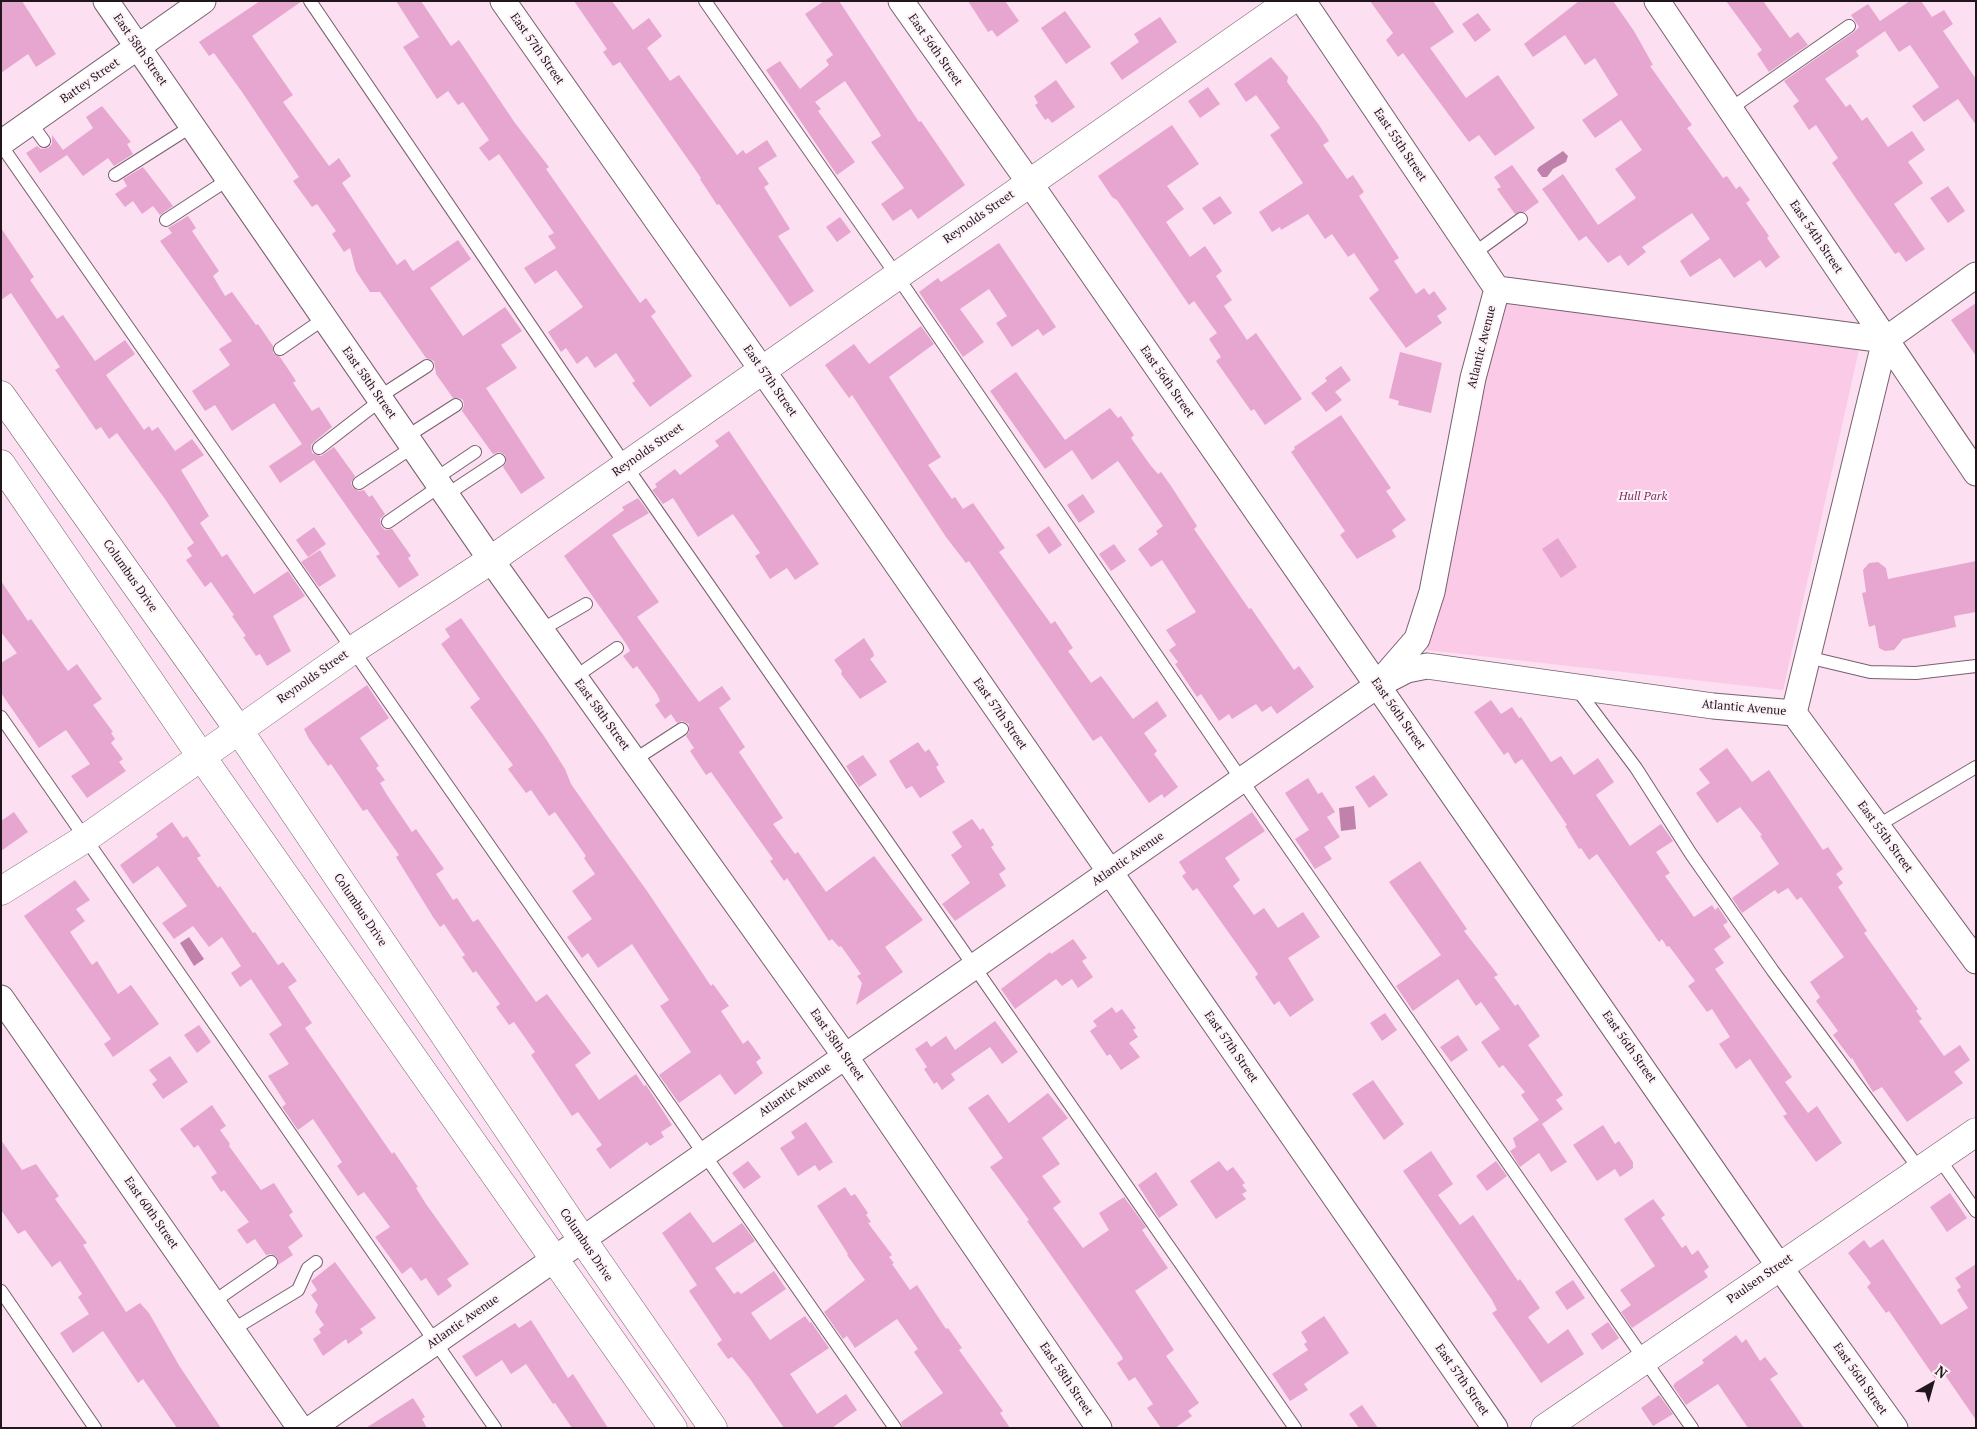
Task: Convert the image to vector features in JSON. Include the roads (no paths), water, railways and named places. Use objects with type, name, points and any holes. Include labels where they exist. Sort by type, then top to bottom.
[{"type":"street","name":"East 58th Street","points":[[106,1],[491,560],[845,1056],[1099,1428]]},
{"type":"street","name":"Battey Street","points":[[1,144],[37,132],[138,47],[203,1]]},
{"type":"street","name":"East 57th Street","points":[[503,1],[763,370],[1495,1428]]},
{"type":"street","name":"East 56th Street","points":[[901,1],[1029,182],[1780,1266],[1895,1428]]},
{"type":"street","name":"Reynolds Street","points":[[1,891],[86,838],[354,649],[491,560],[1290,1]]},
{"type":"street","name":"East 55th Street","points":[[1303,1],[1497,289]]},
{"type":"street","name":"East 54th Street","points":[[1657,1],[1976,473]]},
{"type":"street","points":[[1885,340],[1976,275]]},
{"type":"street","name":"Atlantic Avenue","points":[[312,1428],[1378,685],[1407,670],[1427,666],[1712,706],[1794,712],[1885,340],[1497,289],[1473,378],[1432,592],[1418,639],[1378,685]]},
{"type":"street","name":"Columbus Drive","points":[[1,395],[238,729],[582,1239],[713,1428]]},
{"type":"street","points":[[1,464],[201,756],[673,1428]]},
{"type":"street","name":"East 55th Street","points":[[1794,712],[1976,961]]},
{"type":"street","name":"East 60th Street","points":[[1,998],[300,1428]]},
{"type":"street","name":"Paulsen Street","points":[[1545,1428],[1976,1132]]},
{"type":"lane","points":[[310,1],[626,466],[1295,1428]]},
{"type":"lane","points":[[705,1],[1692,1428]]},
{"type":"lane","points":[[1730,109],[1849,26]]},
{"type":"lane","points":[[115,175],[192,126]]},
{"type":"lane","points":[[1,144],[895,1428]]},
{"type":"lane","points":[[166,220],[229,179]]},
{"type":"lane","points":[[1473,254],[1521,219]]},
{"type":"lane","points":[[280,349],[325,318]]},
{"type":"lane","points":[[320,448],[380,398],[428,366]]},
{"type":"lane","points":[[359,483],[456,405]]},
{"type":"lane","points":[[441,487],[475,452]]},
{"type":"lane","points":[[388,522],[441,487],[499,460]]},
{"type":"lane","points":[[541,630],[586,604]]},
{"type":"lane","points":[[575,678],[617,648]]},
{"type":"lane","points":[[1807,657],[1870,672],[1916,674],[1976,666]]},
{"type":"lane","points":[[1575,687],[1636,768],[1691,854],[1773,971],[1929,1164],[1976,1211]]},
{"type":"lane","points":[[1,717],[494,1428]]},
{"type":"lane","points":[[634,760],[682,729]]},
{"type":"lane","points":[[1877,826],[1976,767]]},
{"type":"lane","points":[[213,1302],[271,1262]]},
{"type":"lane","points":[[232,1330],[298,1290],[308,1268],[316,1262]]},
{"type":"lane","points":[[1,1291],[95,1428]]},
{"type":"park label","name":"Hull Park","points":[[1643,497]]}]
